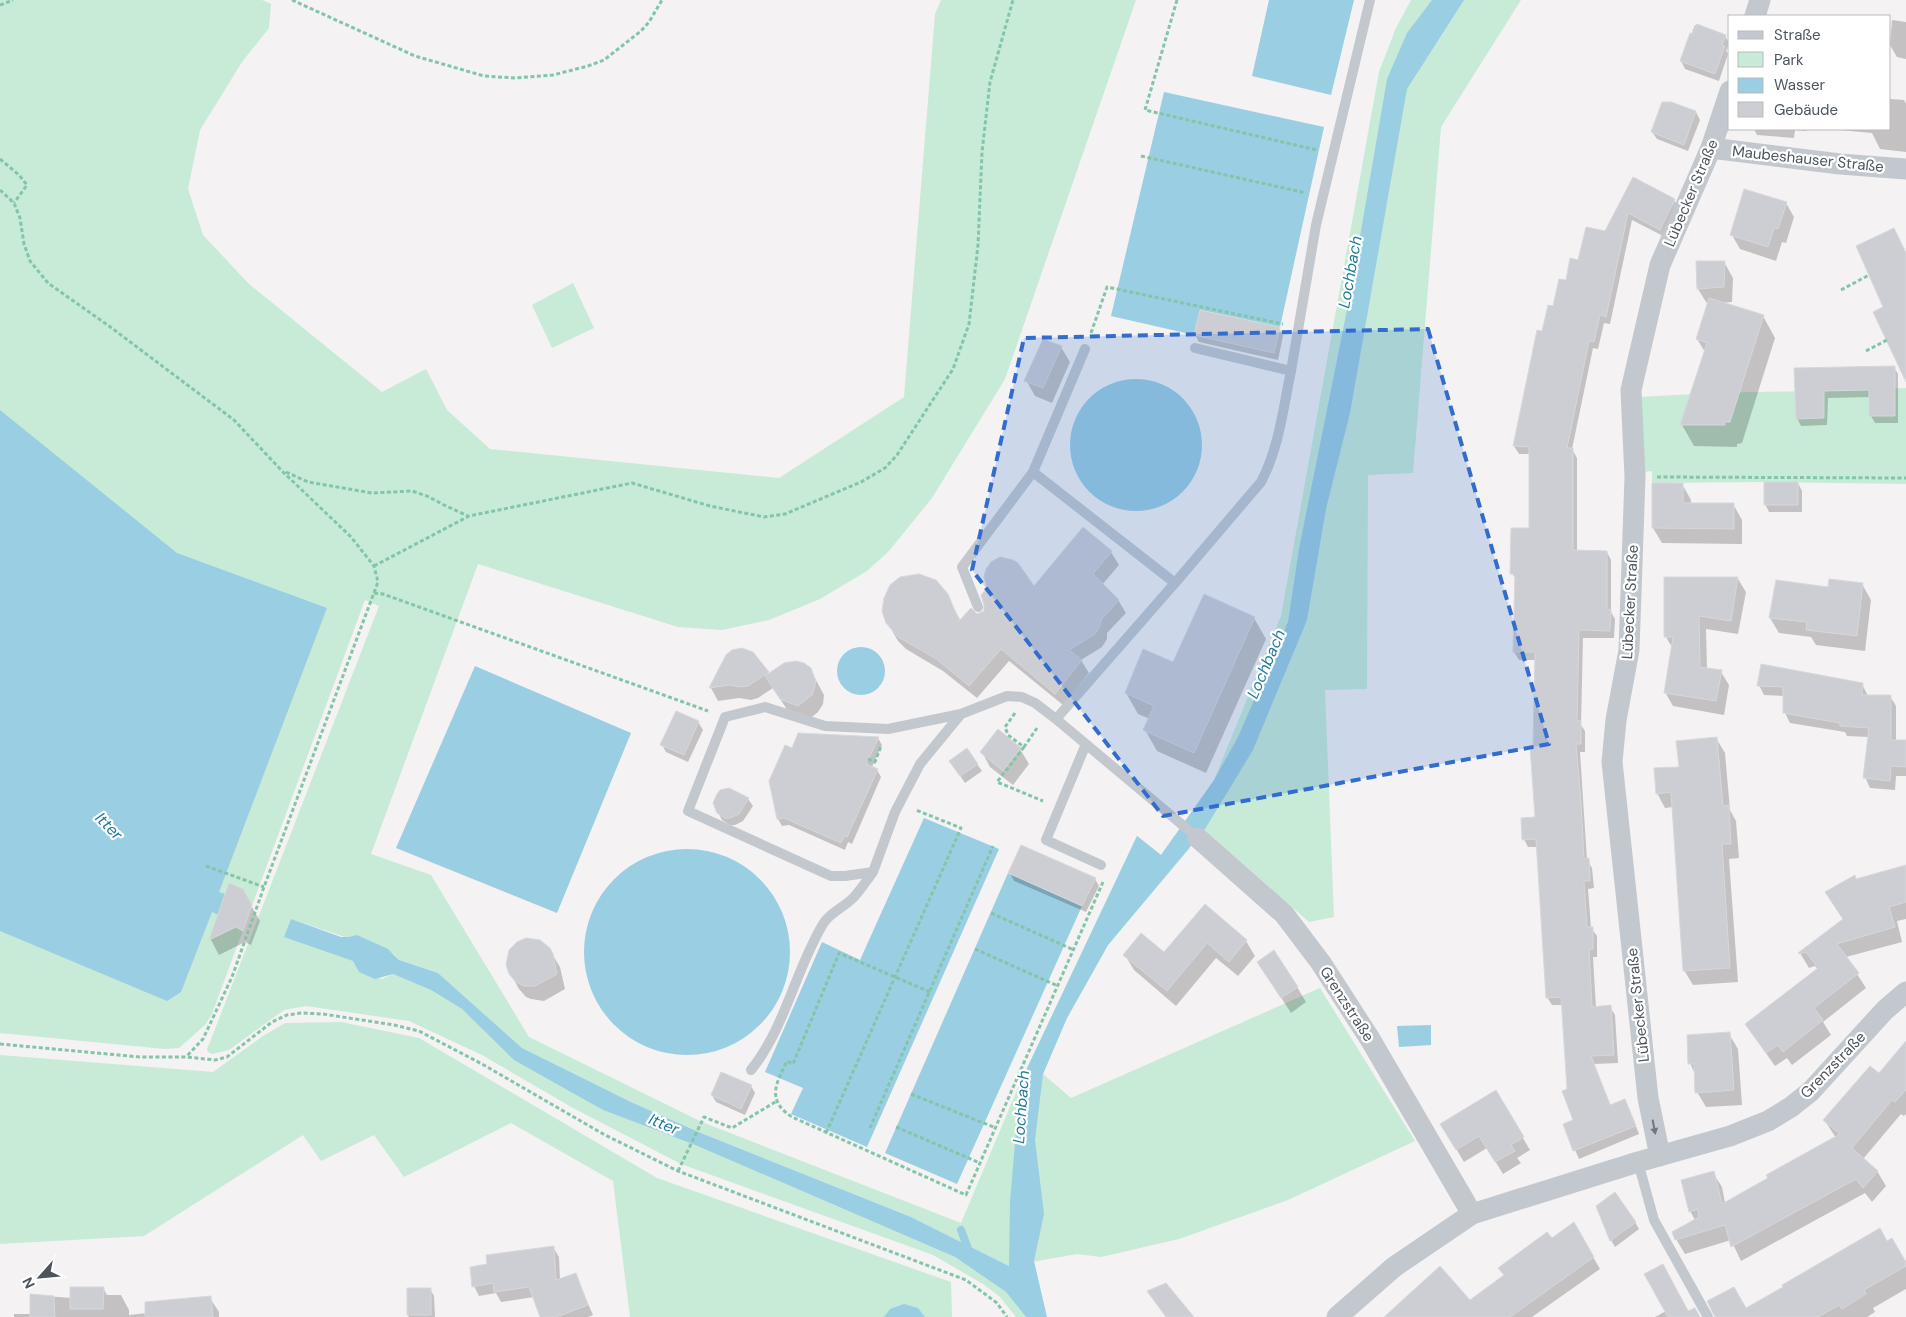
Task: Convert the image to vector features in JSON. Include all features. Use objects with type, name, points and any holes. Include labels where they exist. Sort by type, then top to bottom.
[{"type":"street","points":[[1754,15],[1760,0]]},
{"type":"street","name":"Lübecker Straße","points":[[1660,1156],[1648,1098],[1612,762],[1616,720],[1629,650],[1635,477],[1631,390],[1654,284],[1666,249],[1711,148],[1728,97]]},
{"type":"street","name":"Maubeshauser Straße","points":[[1711,148],[1840,164],[1906,169]]},
{"type":"street","name":"Grenzstraße","points":[[1190,831],[1284,914],[1320,963],[1370,1039],[1472,1214]]},
{"type":"street","name":"Grenzstraße","points":[[1337,1317],[1394,1267],[1472,1214],[1638,1162],[1730,1136],[1768,1121],[1791,1107],[1811,1091],[1885,1010],[1906,992]]},
{"type":"lane","points":[[1052,716],[1175,583],[1261,482],[1269,467],[1291,371],[1316,225],[1370,0]]},
{"type":"lane","points":[[1195,348],[1291,371]]},
{"type":"lane","points":[[978,607],[962,567],[1033,472],[1085,349]]},
{"type":"lane","points":[[1033,472],[1175,583]]},
{"type":"lane","points":[[873,872],[830,876],[688,811],[725,718],[765,707],[825,726],[888,729],[961,714],[1007,696],[1022,697],[1052,716],[1190,831]]},
{"type":"lane","points":[[751,1070],[762,1056],[770,1041],[810,946],[824,922],[854,898],[873,872],[899,804],[920,764],[961,714]]},
{"type":"lane","points":[[1086,744],[1046,840],[1101,865]]},
{"type":"lane","points":[[1638,1162],[1654,1220],[1708,1317]]},
{"type":"path","points":[[0,5],[13,0]]},
{"type":"path","points":[[292,0],[414,56],[484,76],[516,78],[553,75],[583,68],[604,60],[641,31],[649,22],[662,0]]},
{"type":"path","points":[[374,566],[469,516],[632,483],[710,506],[764,517],[785,514],[861,482],[885,468],[897,455],[953,369],[969,324],[978,245],[982,152],[990,82],[1013,0]]},
{"type":"path","points":[[1177,1],[1144,110],[1318,150]]},
{"type":"path","points":[[1141,156],[1309,194]]},
{"type":"path","points":[[0,159],[19,175],[26,185],[14,204]]},
{"type":"path","points":[[0,190],[14,204],[20,218],[24,244],[30,261],[48,283],[109,326],[234,420],[282,471],[351,537],[374,566],[378,582],[232,977],[203,1039],[186,1057]]},
{"type":"path","points":[[1841,290],[1869,275]]},
{"type":"path","points":[[1085,349],[1107,287],[1280,324]]},
{"type":"path","points":[[1866,351],[1887,340]]},
{"type":"path","points":[[282,471],[308,482],[365,492],[412,491],[469,516]]},
{"type":"path","points":[[1635,477],[1906,478]]},
{"type":"path","points":[[374,593],[383,594],[725,718]]},
{"type":"path","points":[[1024,747],[1008,735],[1005,727],[1026,698]]},
{"type":"path","points":[[1052,716],[1024,747],[997,782],[1060,808]]},
{"type":"path","points":[[827,1132],[961,828],[899,804]]},
{"type":"path","points":[[870,1128],[994,846]]},
{"type":"path","points":[[930,992],[839,953],[792,1064],[787,1061],[775,1086],[774,1094],[783,1111],[966,1195],[1109,869],[1101,865]]},
{"type":"path","points":[[206,866],[264,887]]},
{"type":"path","points":[[991,913],[1074,950]]},
{"type":"path","points":[[975,949],[1058,986]]},
{"type":"path","points":[[0,1044],[140,1057],[186,1057],[216,1060],[227,1057],[272,1022],[302,1013],[323,1014],[394,1025],[419,1031],[482,1064],[605,1135],[679,1169],[966,1280],[997,1303],[1007,1317]]},
{"type":"path","points":[[911,1094],[996,1128]]},
{"type":"path","points":[[679,1169],[704,1117],[732,1128],[777,1101]]},
{"type":"path","points":[[896,1127],[980,1163]]},
{"type":"highlighted area","points":[[1428,329],[1549,744],[1163,816],[972,570],[1024,338]]},
{"type":"green space","points":[[0,0],[262,0],[271,4],[269,28],[242,62],[200,130],[188,189],[203,235],[249,284],[382,392],[426,369],[447,410],[490,449],[779,478],[904,397],[935,14],[941,0],[1136,0],[1005,379],[932,498],[889,551],[867,571],[820,599],[769,620],[722,630],[678,627],[478,564],[371,854],[431,875],[529,1037],[702,1122],[961,1223],[1020,1083],[1137,836],[1161,855],[1175,835],[1190,848],[1108,945],[1067,1018],[1043,1074],[1071,1098],[1320,988],[1415,1141],[1288,1200],[1179,1239],[1101,1257],[1077,1254],[1009,1266],[911,1217],[701,1133],[631,1102],[522,1048],[438,973],[399,960],[393,953],[291,919],[334,954],[354,961],[359,972],[382,979],[393,974],[431,990],[462,1009],[484,1029],[603,1110],[695,1145],[955,1257],[1006,1292],[1026,1317],[1016,1317],[1000,1297],[983,1284],[933,1255],[681,1164],[573,1108],[482,1055],[409,1021],[306,1006],[284,1010],[229,1050],[212,1054],[208,1052],[207,1049],[379,606],[365,600],[212,1014],[205,1025],[179,1048],[165,1049],[0,1033]]},
{"type":"green space","points":[[1411,0],[1521,0],[1441,127],[1413,473],[1368,475],[1367,689],[1325,690],[1334,917],[1309,922],[1189,816],[1214,780],[1281,616],[1379,72],[1396,28]]},
{"type":"green space","points":[[573,283],[594,328],[552,348],[532,305]]},
{"type":"green space","points":[[1906,388],[1906,484],[1652,483],[1652,471],[1644,472],[1640,397]]},
{"type":"green space","points":[[341,1022],[419,1038],[657,1178],[951,1282],[952,1317],[630,1317],[613,1181],[511,1123],[404,1177],[374,1135],[321,1161],[303,1135],[144,1236],[0,1244],[0,1055],[213,1072],[263,1036],[285,1023]]},
{"type":"water","points":[[1269,0],[1354,0],[1331,95],[1252,76]]},
{"type":"water","points":[[1432,0],[1464,0],[1407,89],[1350,413],[1326,509],[1307,620],[1253,750],[1205,829],[1108,945],[1067,1018],[1043,1074],[1035,1140],[1044,1214],[1034,1261],[1047,1317],[1026,1317],[1006,1292],[955,1257],[695,1145],[603,1110],[514,1060],[462,1009],[431,990],[393,974],[375,979],[359,972],[353,961],[284,937],[291,919],[341,937],[357,935],[388,949],[399,960],[438,973],[522,1048],[631,1102],[701,1133],[911,1217],[1009,1266],[1010,1202],[1020,1083],[1137,836],[1161,855],[1214,780],[1238,737],[1288,622],[1299,549],[1350,295],[1387,79],[1407,33]]},
{"type":"water","points":[[1164,92],[1324,127],[1280,327],[1200,310],[1194,335],[1111,316]]},
{"type":"water","points":[[1136,379],[1149,380],[1161,384],[1183,398],[1197,420],[1201,432],[1201,458],[1197,470],[1183,492],[1161,506],[1149,510],[1136,511],[1123,510],[1111,506],[1089,492],[1075,470],[1071,458],[1070,445],[1071,432],[1075,420],[1089,398],[1111,384],[1123,380]]},
{"type":"water","name":"Itter","points":[[0,410],[177,553],[327,608],[219,892],[225,894],[218,915],[212,912],[181,992],[167,1001],[0,931]]},
{"type":"water","points":[[861,647],[870,649],[878,654],[883,662],[885,671],[883,680],[878,688],[870,693],[861,695],[852,693],[844,688],[839,680],[837,671],[839,662],[844,654],[852,649]]},
{"type":"water","points":[[475,666],[631,733],[557,913],[396,848]]},
{"type":"water","points":[[924,818],[999,849],[867,1147],[791,1114],[803,1088],[765,1072],[822,942],[860,960]]},
{"type":"water","points":[[677,849],[697,849],[717,853],[736,861],[753,872],[767,886],[778,903],[786,922],[790,952],[786,982],[778,1001],[767,1018],[753,1032],[736,1043],[717,1051],[697,1055],[677,1055],[657,1051],[638,1043],[621,1032],[607,1018],[596,1001],[588,982],[584,962],[584,942],[588,922],[596,903],[607,886],[621,872],[638,861],[657,853]]},
{"type":"water","points":[[1008,873],[1082,906],[957,1184],[885,1153]]},
{"type":"water","points":[[1431,1025],[1431,1045],[1399,1047],[1397,1026]]},
{"type":"water","points":[[904,1304],[918,1308],[925,1317],[884,1317],[890,1309]]},
{"type":"building","points":[[1697,24],[1726,35],[1722,45],[1725,46],[1715,74],[1680,61],[1690,33],[1693,34]]},
{"type":"building","points":[[1662,102],[1671,102],[1696,111],[1684,145],[1651,132]]},
{"type":"building","points":[[1633,177],[1675,199],[1660,230],[1628,213],[1606,317],[1600,315],[1594,342],[1589,341],[1567,448],[1573,448],[1573,550],[1607,551],[1607,609],[1611,610],[1610,631],[1579,630],[1577,721],[1581,721],[1581,744],[1576,744],[1584,859],[1589,858],[1590,881],[1584,881],[1587,927],[1593,927],[1593,949],[1589,949],[1592,1007],[1611,1005],[1614,1055],[1591,1056],[1610,1105],[1625,1099],[1636,1126],[1573,1151],[1563,1124],[1573,1120],[1562,1091],[1567,1089],[1561,997],[1546,998],[1536,839],[1522,840],[1521,818],[1535,817],[1530,747],[1533,747],[1535,652],[1513,652],[1515,574],[1510,574],[1511,528],[1529,528],[1529,447],[1513,446],[1537,330],[1542,331],[1548,305],[1553,306],[1559,279],[1566,280],[1570,258],[1578,260],[1586,227],[1605,231]]},
{"type":"building","points":[[1744,189],[1787,202],[1778,229],[1774,228],[1768,247],[1730,235]]},
{"type":"building","points":[[1894,228],[1906,253],[1906,382],[1873,312],[1883,307],[1856,246]]},
{"type":"building","points":[[1696,261],[1725,261],[1724,287],[1697,289]]},
{"type":"building","points":[[1709,298],[1764,315],[1730,422],[1725,422],[1725,425],[1680,425],[1707,343],[1696,339]]},
{"type":"building","points":[[1200,310],[1280,327],[1274,353],[1194,335]]},
{"type":"building","points":[[1043,339],[1062,346],[1043,388],[1024,381]]},
{"type":"building","points":[[1895,366],[1895,416],[1869,416],[1869,390],[1824,391],[1824,418],[1796,419],[1794,368]]},
{"type":"building","points":[[1764,482],[1798,482],[1798,505],[1764,505]]},
{"type":"building","points":[[1652,483],[1683,483],[1683,503],[1734,503],[1734,529],[1652,528]]},
{"type":"building","points":[[1083,527],[1112,551],[1093,574],[1119,600],[1101,620],[1095,634],[1069,650],[1082,660],[1055,694],[1001,649],[969,686],[935,658],[898,637],[886,623],[882,611],[884,598],[890,585],[900,577],[919,574],[936,580],[948,594],[959,621],[971,608],[977,614],[984,611],[981,595],[987,588],[984,577],[986,569],[991,562],[1000,557],[1013,560],[1018,563],[1034,586]]},
{"type":"building","points":[[1664,577],[1738,577],[1731,621],[1699,616],[1700,667],[1722,670],[1716,701],[1664,693],[1673,637],[1664,637]]},
{"type":"building","points":[[1829,579],[1863,583],[1857,636],[1806,630],[1807,622],[1769,618],[1776,580],[1828,587]]},
{"type":"building","points":[[1204,594],[1255,617],[1194,753],[1143,730],[1154,706],[1125,693],[1143,649],[1173,662]]},
{"type":"building","points":[[742,648],[753,652],[769,672],[748,686],[730,685],[709,688],[726,655],[732,650]]},
{"type":"building","points":[[796,661],[804,663],[811,668],[816,682],[812,695],[798,706],[780,699],[765,676],[784,663]]},
{"type":"building","points":[[1761,664],[1863,683],[1862,695],[1891,695],[1891,740],[1906,740],[1906,767],[1891,766],[1890,781],[1863,778],[1869,728],[1840,726],[1840,723],[1783,713],[1783,687],[1757,686]]},
{"type":"building","points":[[676,711],[699,721],[684,755],[660,745]]},
{"type":"building","points":[[998,729],[1021,748],[1003,771],[980,752]]},
{"type":"building","points":[[798,733],[879,737],[866,764],[878,769],[847,837],[844,836],[841,843],[784,818],[777,819],[769,781],[785,745],[792,748]]},
{"type":"building","points":[[1717,737],[1723,806],[1729,805],[1731,844],[1722,844],[1730,968],[1683,971],[1671,792],[1656,794],[1654,768],[1679,767],[1676,741]]},
{"type":"building","points":[[967,748],[978,764],[960,776],[949,761]]},
{"type":"building","points":[[729,788],[749,798],[739,814],[725,818],[717,813],[713,803],[720,790]]},
{"type":"building","points":[[1021,845],[1096,878],[1082,906],[1008,873]]},
{"type":"building","points":[[1906,865],[1906,902],[1889,907],[1895,927],[1837,944],[1859,973],[1814,1008],[1823,1020],[1783,1052],[1778,1045],[1766,1053],[1745,1024],[1818,968],[1806,952],[1798,953],[1843,919],[1825,892],[1855,875],[1856,879]]},
{"type":"building","points":[[229,883],[243,889],[252,905],[243,931],[236,927],[209,940]]},
{"type":"building","points":[[1205,904],[1247,940],[1229,962],[1207,943],[1167,991],[1123,955],[1141,933],[1164,952]]},
{"type":"building","points":[[526,938],[540,940],[550,948],[557,974],[535,986],[524,986],[516,982],[509,974],[506,965],[509,950],[517,942]]},
{"type":"building","points":[[1274,950],[1298,987],[1281,998],[1257,962]]},
{"type":"building","points":[[1730,1032],[1734,1090],[1695,1093],[1694,1064],[1688,1064],[1687,1035]]},
{"type":"building","points":[[1906,1041],[1906,1090],[1895,1102],[1892,1100],[1852,1148],[1878,1171],[1863,1188],[1856,1179],[1731,1247],[1725,1225],[1675,1240],[1672,1232],[1699,1217],[1698,1209],[1689,1212],[1681,1180],[1714,1171],[1722,1204],[1768,1178],[1766,1175],[1840,1134],[1823,1120],[1870,1066],[1879,1073]]},
{"type":"building","points":[[721,1072],[752,1085],[741,1109],[711,1095]]},
{"type":"building","points":[[1496,1090],[1524,1137],[1511,1145],[1515,1151],[1495,1162],[1479,1136],[1456,1150],[1440,1124]]},
{"type":"building","points":[[1615,1192],[1636,1222],[1610,1241],[1596,1206]]},
{"type":"building","points":[[1574,1222],[1594,1257],[1510,1317],[1384,1317],[1440,1266],[1470,1300],[1504,1275],[1498,1268],[1547,1232],[1552,1238]]},
{"type":"building","points":[[1880,1228],[1887,1241],[1892,1238],[1906,1262],[1906,1266],[1864,1290],[1866,1294],[1842,1309],[1839,1305],[1818,1317],[1715,1317],[1707,1301],[1734,1287],[1746,1308]]},
{"type":"building","points":[[554,1246],[556,1280],[576,1273],[588,1305],[556,1317],[540,1317],[529,1287],[494,1292],[493,1283],[472,1287],[470,1267],[487,1264],[486,1255]]},
{"type":"building","points":[[1663,1264],[1688,1311],[1695,1308],[1700,1317],[1668,1317],[1644,1274]]},
{"type":"building","points":[[1166,1283],[1194,1317],[1166,1317],[1147,1291]]},
{"type":"building","points":[[70,1287],[104,1287],[103,1309],[70,1309]]},
{"type":"building","points":[[407,1288],[431,1288],[431,1315],[407,1315]]},
{"type":"building","points":[[30,1294],[54,1296],[55,1317],[30,1317]]},
{"type":"building","points":[[211,1296],[213,1317],[145,1317],[145,1302]]},
{"type":"waterway","points":[[961,1230],[970,1254]]},
{"type":"water label","name":"Lochbach","points":[[1350,272]]},
{"type":"water label","name":"Lochbach","points":[[1266,664]]},
{"type":"water label","name":"Lochbach","points":[[1021,1107]]}]
